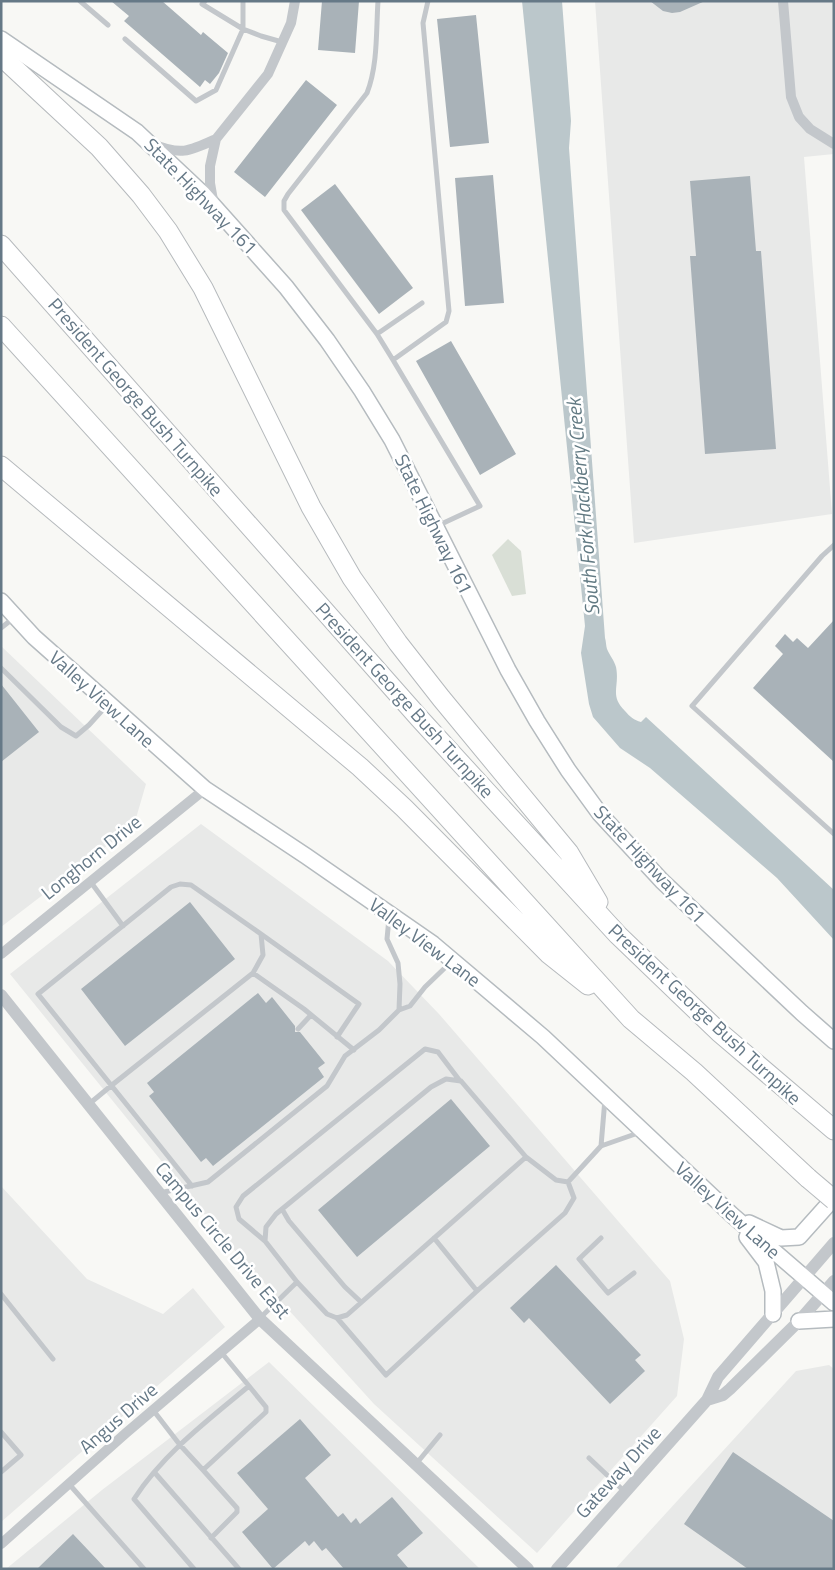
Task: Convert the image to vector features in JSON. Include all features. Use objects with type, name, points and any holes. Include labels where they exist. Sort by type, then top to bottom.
[{"type":"highway","points":[[1,56],[99,147],[141,195],[168,231],[207,295],[311,507],[352,578],[398,643],[441,698],[569,853],[618,935]]},
{"type":"highway","name":"President George Bush Turnpike","points":[[1,245],[420,719],[618,935],[719,1032],[831,1128]]},
{"type":"highway","points":[[1,326],[632,1019]]},
{"type":"highway","points":[[1,466],[360,767],[404,808],[549,954],[632,1019],[694,1072],[808,1178],[834,1199]]},
{"type":"main road","name":"State Highway 161","points":[[1,39],[148,141],[214,206],[286,287],[328,340],[392,440],[508,670],[536,721],[568,770],[600,814],[688,907],[834,1041]]},
{"type":"main road","name":"Valley View Lane","points":[[1,601],[34,637],[205,790],[306,856],[433,944],[544,1037],[732,1215],[829,1298]]},
{"type":"main road","points":[[732,1215],[781,1238],[790,1239],[799,1237],[834,1199]]},
{"type":"main road","points":[[732,1215],[766,1262],[772,1291],[773,1314]]},
{"type":"main road","points":[[800,1321],[834,1319]]},
{"type":"street","points":[[148,141],[170,150],[192,151],[216,139],[268,74],[291,23],[296,1]]},
{"type":"street","points":[[783,1],[791,97],[799,117],[810,129],[834,144]]},
{"type":"street","points":[[214,206],[210,183],[210,166],[216,139]]},
{"type":"street","name":"Longhorn Drive","points":[[1,954],[205,790]]},
{"type":"street","name":"Campus Circle Drive East","points":[[1,994],[260,1319],[528,1569]]},
{"type":"street","name":"Gateway Drive","points":[[558,1569],[707,1400],[718,1377],[834,1243]]},
{"type":"street","name":"Gateway Drive","points":[[707,1400],[722,1395],[730,1389],[800,1321],[829,1298],[834,1281]]},
{"type":"street","name":"Angus Drive","points":[[1,1544],[260,1319]]},
{"type":"lane","points":[[80,1],[108,25]]},
{"type":"lane","points":[[125,39],[196,101],[216,90],[243,29],[243,1]]},
{"type":"lane","points":[[378,1],[374,64],[367,93],[288,194],[284,201],[284,210],[377,334],[480,506],[435,526]]},
{"type":"lane","points":[[393,360],[446,322],[449,311],[423,23],[428,1]]},
{"type":"lane","points":[[202,2],[243,29],[283,42]]},
{"type":"lane","points":[[377,334],[422,303]]},
{"type":"lane","points":[[834,545],[822,556],[692,706],[834,834]]},
{"type":"lane","points":[[1,628],[15,616]]},
{"type":"lane","points":[[1,668],[62,727],[76,736],[89,726],[108,704]]},
{"type":"lane","points":[[90,881],[123,926]]},
{"type":"lane","points":[[192,1186],[38,994],[171,888],[180,884],[191,885],[359,1004],[337,1036]]},
{"type":"lane","points":[[389,914],[387,940],[398,963],[400,984],[399,1010]]},
{"type":"lane","points":[[89,1104],[253,973],[263,955],[261,934]]},
{"type":"lane","points":[[160,1193],[208,1182],[327,1086],[346,1056],[379,1030],[399,1010],[410,1006],[425,987],[452,960]]},
{"type":"lane","points":[[253,973],[311,1014],[354,1050]]},
{"type":"lane","points":[[298,1029],[311,1014]]},
{"type":"lane","points":[[425,1049],[438,1052],[460,1081],[526,1157],[556,1180],[568,1182],[574,1198],[565,1213],[386,1375],[338,1318],[327,1314],[297,1282],[265,1241],[239,1219],[236,1207],[243,1196],[425,1049]]},
{"type":"lane","points":[[265,1241],[266,1227],[282,1209],[431,1087],[446,1079],[460,1081]]},
{"type":"lane","points":[[601,1146],[605,1096]]},
{"type":"lane","points":[[568,1182],[601,1146],[642,1131]]},
{"type":"lane","points":[[338,1318],[347,1314],[526,1157]]},
{"type":"lane","points":[[282,1209],[289,1221],[345,1287],[361,1302]]},
{"type":"lane","points":[[434,1238],[477,1291]]},
{"type":"lane","points":[[601,1238],[579,1259],[608,1293],[634,1272]]},
{"type":"lane","points":[[260,1319],[297,1282]]},
{"type":"lane","points":[[1,1294],[53,1359]]},
{"type":"lane","points":[[203,1470],[266,1412],[266,1407],[221,1352]]},
{"type":"lane","points":[[194,1569],[134,1499],[146,1481],[189,1436],[249,1386]]},
{"type":"lane","points":[[153,1410],[180,1446],[237,1508],[237,1512],[211,1538]]},
{"type":"lane","points":[[1,1432],[21,1455],[1,1472]]},
{"type":"lane","points":[[416,1464],[440,1435]]},
{"type":"lane","points":[[589,1458],[625,1492]]},
{"type":"lane","points":[[155,1472],[239,1569]]},
{"type":"lane","points":[[70,1484],[144,1569]]},
{"type":"shaded area","points":[[595,1],[834,1],[834,154],[804,157],[832,514],[634,543]]},
{"type":"shaded area","points":[[508,539],[521,551],[526,594],[512,596],[492,555]]},
{"type":"shaded area","points":[[1,646],[146,784],[134,825],[1,927]]},
{"type":"shaded area","points":[[201,824],[388,961],[439,1014],[670,1281],[684,1339],[677,1396],[537,1553],[374,1404],[227,1242],[10,974]]},
{"type":"shaded area","points":[[1,1186],[87,1279],[163,1314],[193,1288],[225,1327],[1,1522]]},
{"type":"shaded area","points":[[269,1362],[480,1569],[6,1569],[102,1490]]},
{"type":"shaded area","points":[[829,1365],[834,1369],[834,1569],[615,1569],[796,1371]]},
{"type":"water","name":"South Fork Hackberry Creek","points":[[522,1],[562,1],[571,121],[569,148],[605,638],[607,649],[616,667],[617,700],[630,717],[641,722],[646,717],[834,890],[834,940],[777,878],[650,768],[620,748],[593,717],[589,704],[581,653],[585,626]]},
{"type":"building","points":[[111,1],[162,1],[201,35],[203,32],[228,53],[219,73],[210,84],[205,80],[200,87],[124,21],[129,16]]},
{"type":"building","points":[[322,1],[359,1],[355,53],[318,50]]},
{"type":"building","points":[[650,1],[705,1],[680,12],[672,13],[663,11]]},
{"type":"building","points":[[476,15],[489,143],[450,147],[437,19]]},
{"type":"building","points":[[306,80],[337,105],[265,197],[234,172]]},
{"type":"building","points":[[493,175],[504,303],[465,306],[455,178]]},
{"type":"building","points":[[750,176],[756,251],[761,251],[776,449],[705,454],[690,256],[696,256],[690,181]]},
{"type":"building","points":[[335,184],[413,288],[379,314],[301,210]]},
{"type":"building","points":[[451,341],[516,454],[480,475],[416,361]]},
{"type":"building","points":[[834,620],[834,762],[753,688],[783,654],[775,646],[785,634],[793,642],[797,638],[808,648]]},
{"type":"building","points":[[1,684],[39,732],[1,762]]},
{"type":"building","points":[[190,902],[235,959],[125,1046],[81,989]]},
{"type":"building","points":[[258,993],[266,1003],[272,997],[295,1026],[295,1032],[300,1032],[325,1063],[318,1068],[324,1077],[213,1166],[206,1158],[201,1162],[149,1096],[154,1092],[147,1083]]},
{"type":"building","points":[[451,1099],[490,1146],[357,1257],[318,1210]]},
{"type":"building","points":[[556,1265],[641,1355],[635,1360],[645,1371],[610,1404],[529,1318],[524,1323],[510,1308]]},
{"type":"building","points":[[300,1419],[331,1455],[305,1478],[338,1517],[343,1513],[351,1523],[356,1518],[360,1524],[392,1497],[423,1533],[397,1555],[409,1569],[344,1569],[326,1548],[322,1551],[314,1541],[309,1546],[305,1541],[273,1569],[242,1532],[268,1509],[237,1473]]},
{"type":"building","points":[[733,1452],[834,1521],[834,1569],[748,1569],[684,1524]]},
{"type":"building","points":[[73,1534],[106,1569],[37,1569]]}]
